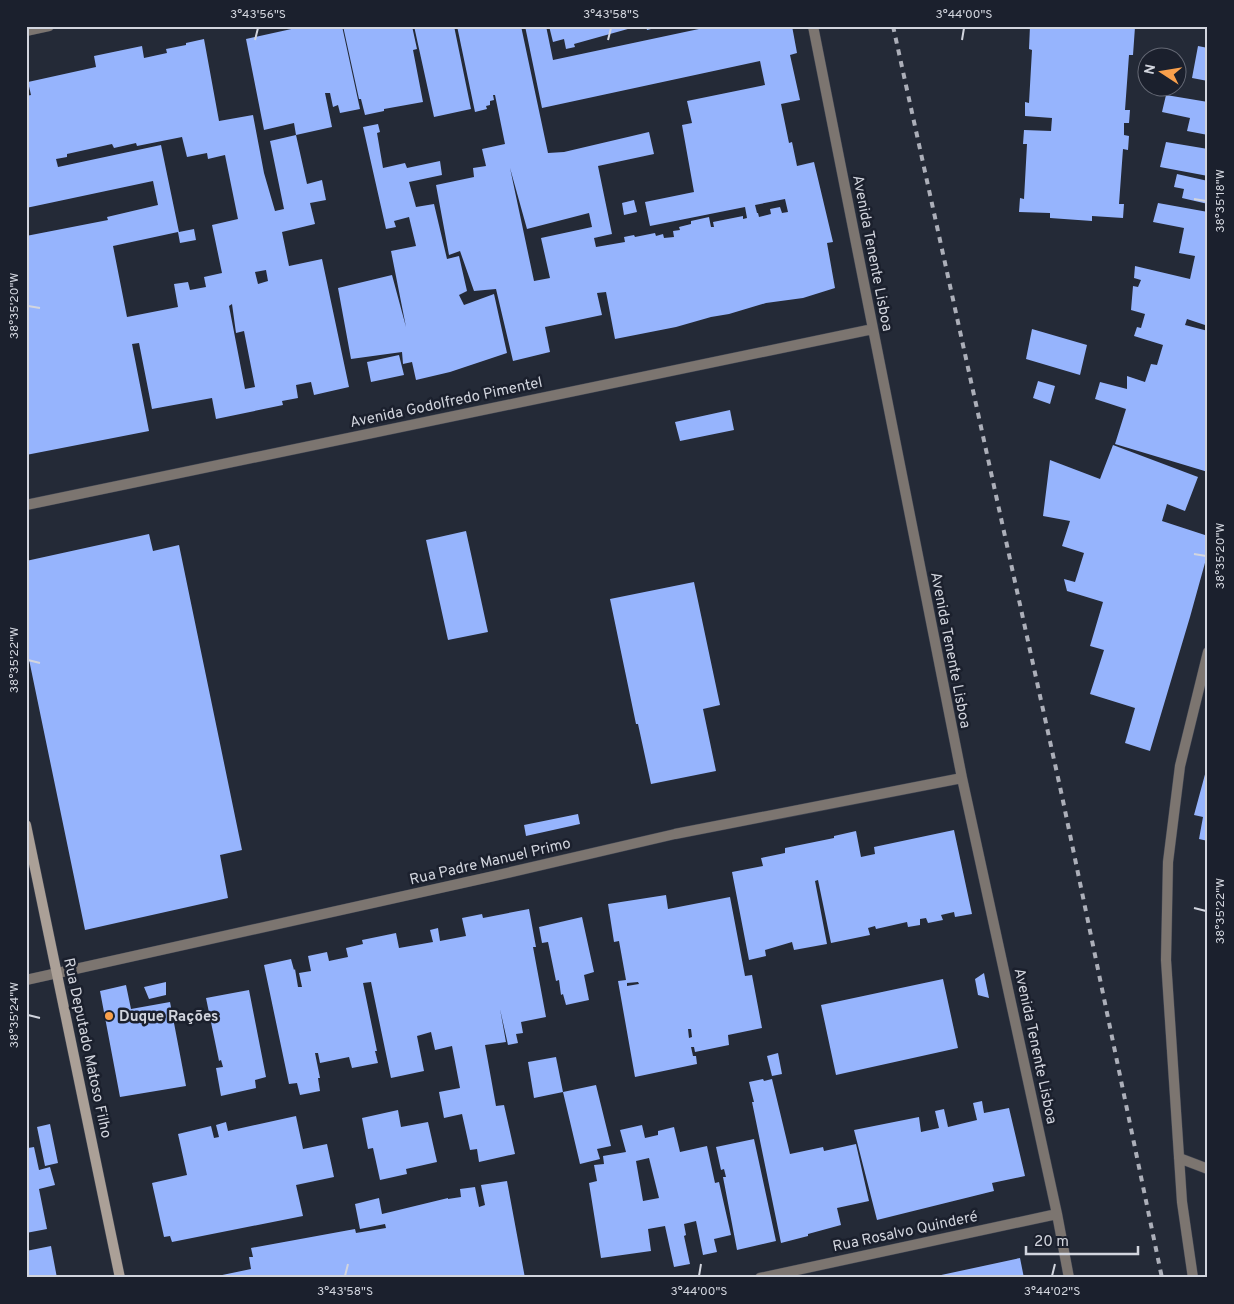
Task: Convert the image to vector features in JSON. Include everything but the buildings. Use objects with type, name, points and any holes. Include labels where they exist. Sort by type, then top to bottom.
[{"type":"street","points":[[26,31],[49,26]]},
{"type":"street","name":"Avenida Tenente Lisboa","points":[[814,26],[962,778],[1057,1214],[1069,1278]]},
{"type":"street","name":"Avenida Godolfredo Pimentel","points":[[26,505],[873,329]]},
{"type":"street","points":[[1193,1278],[1182,1202],[1166,960],[1168,862],[1180,766],[1208,652]]},
{"type":"street","name":"Rua Padre Manuel Primo","points":[[26,980],[675,834],[962,778]]},
{"type":"street","name":"Rua Deputado Matoso Filho","points":[[26,825],[120,1278]]},
{"type":"street","points":[[1179,1158],[1208,1169]]},
{"type":"street","name":"Rua Rosalvo Quinderé","points":[[760,1278],[1057,1214]]},
{"type":"railway","points":[[893,26],[1062,796],[1162,1278]]},
{"type":"place","name":"Duque Rações","points":[[109,1016]]}]
